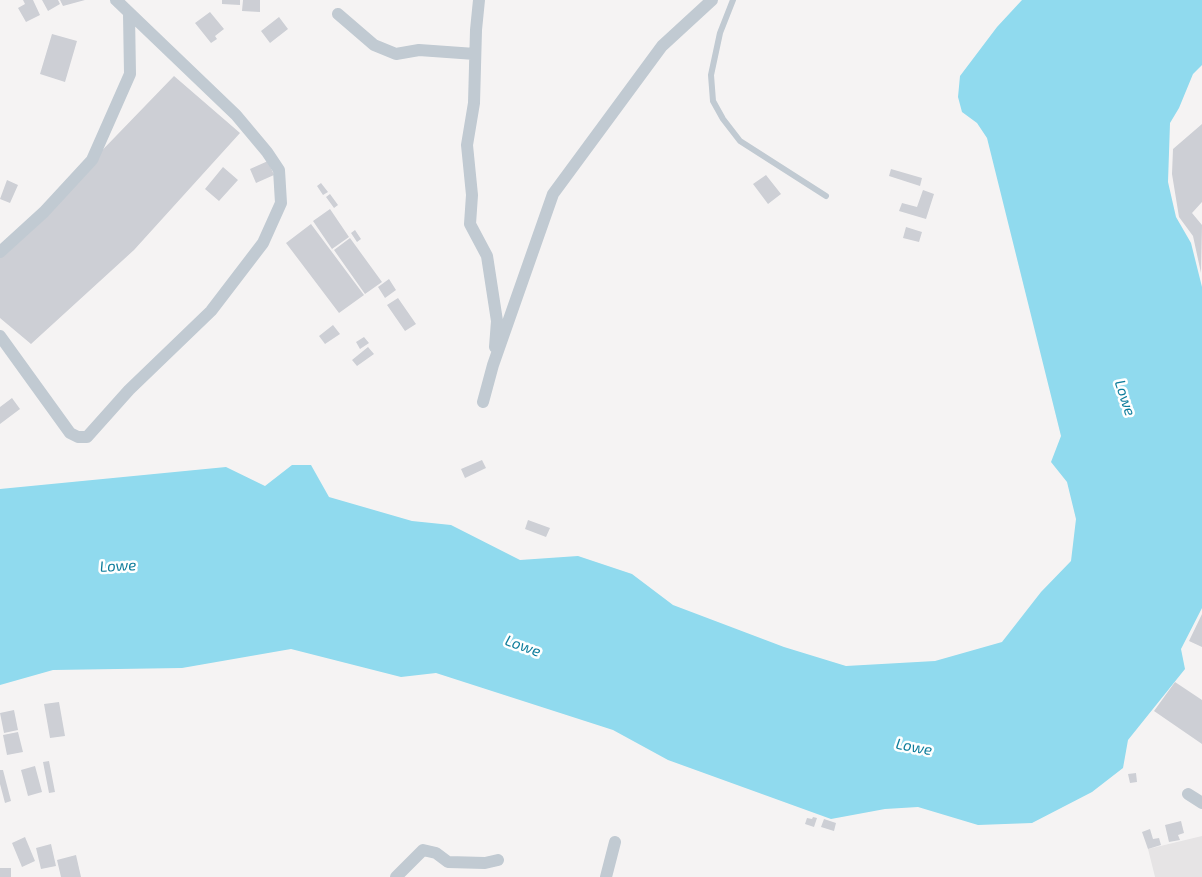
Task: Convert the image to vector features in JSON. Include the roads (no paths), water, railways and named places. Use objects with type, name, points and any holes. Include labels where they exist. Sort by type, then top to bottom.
[{"type":"street","points":[[0,336],[70,433],[78,437],[87,437],[129,390],[210,311],[263,242],[274,222],[281,203],[279,170],[236,115],[116,0]]},
{"type":"street","points":[[480,0],[477,13],[474,103],[467,145],[472,195],[470,224],[487,256],[497,321],[493,365]]},
{"type":"street","points":[[483,402],[493,365],[553,194],[662,46],[712,0]]},
{"type":"street","points":[[0,252],[44,212],[92,160],[130,74],[129,14]]},
{"type":"street","points":[[338,14],[374,45],[396,54],[419,50],[475,54]]},
{"type":"street","points":[[1188,794],[1202,803]]},
{"type":"street","points":[[606,877],[616,842]]},
{"type":"street","points":[[396,877],[423,850],[436,853],[448,862],[485,863],[498,860]]},
{"type":"lane","points":[[734,0],[720,32],[711,75],[713,101],[722,119],[740,141],[826,196]]},
{"type":"water","name":"Lowe","points":[[1022,0],[1202,0],[1202,65],[1193,74],[1179,108],[1170,123],[1168,182],[1176,217],[1191,243],[1202,287],[1202,608],[1181,649],[1185,669],[1128,740],[1123,768],[1092,792],[1032,823],[978,825],[918,807],[885,809],[831,819],[668,760],[613,730],[436,673],[401,677],[291,649],[182,668],[53,670],[0,685],[0,489],[226,467],[265,486],[292,465],[311,465],[329,497],[412,521],[451,525],[520,560],[578,556],[632,574],[673,605],[784,647],[846,666],[935,661],[1002,642],[1041,592],[1071,561],[1076,519],[1067,482],[1051,462],[1061,436],[987,138],[977,123],[962,112],[958,97],[960,76],[997,27]]}]
